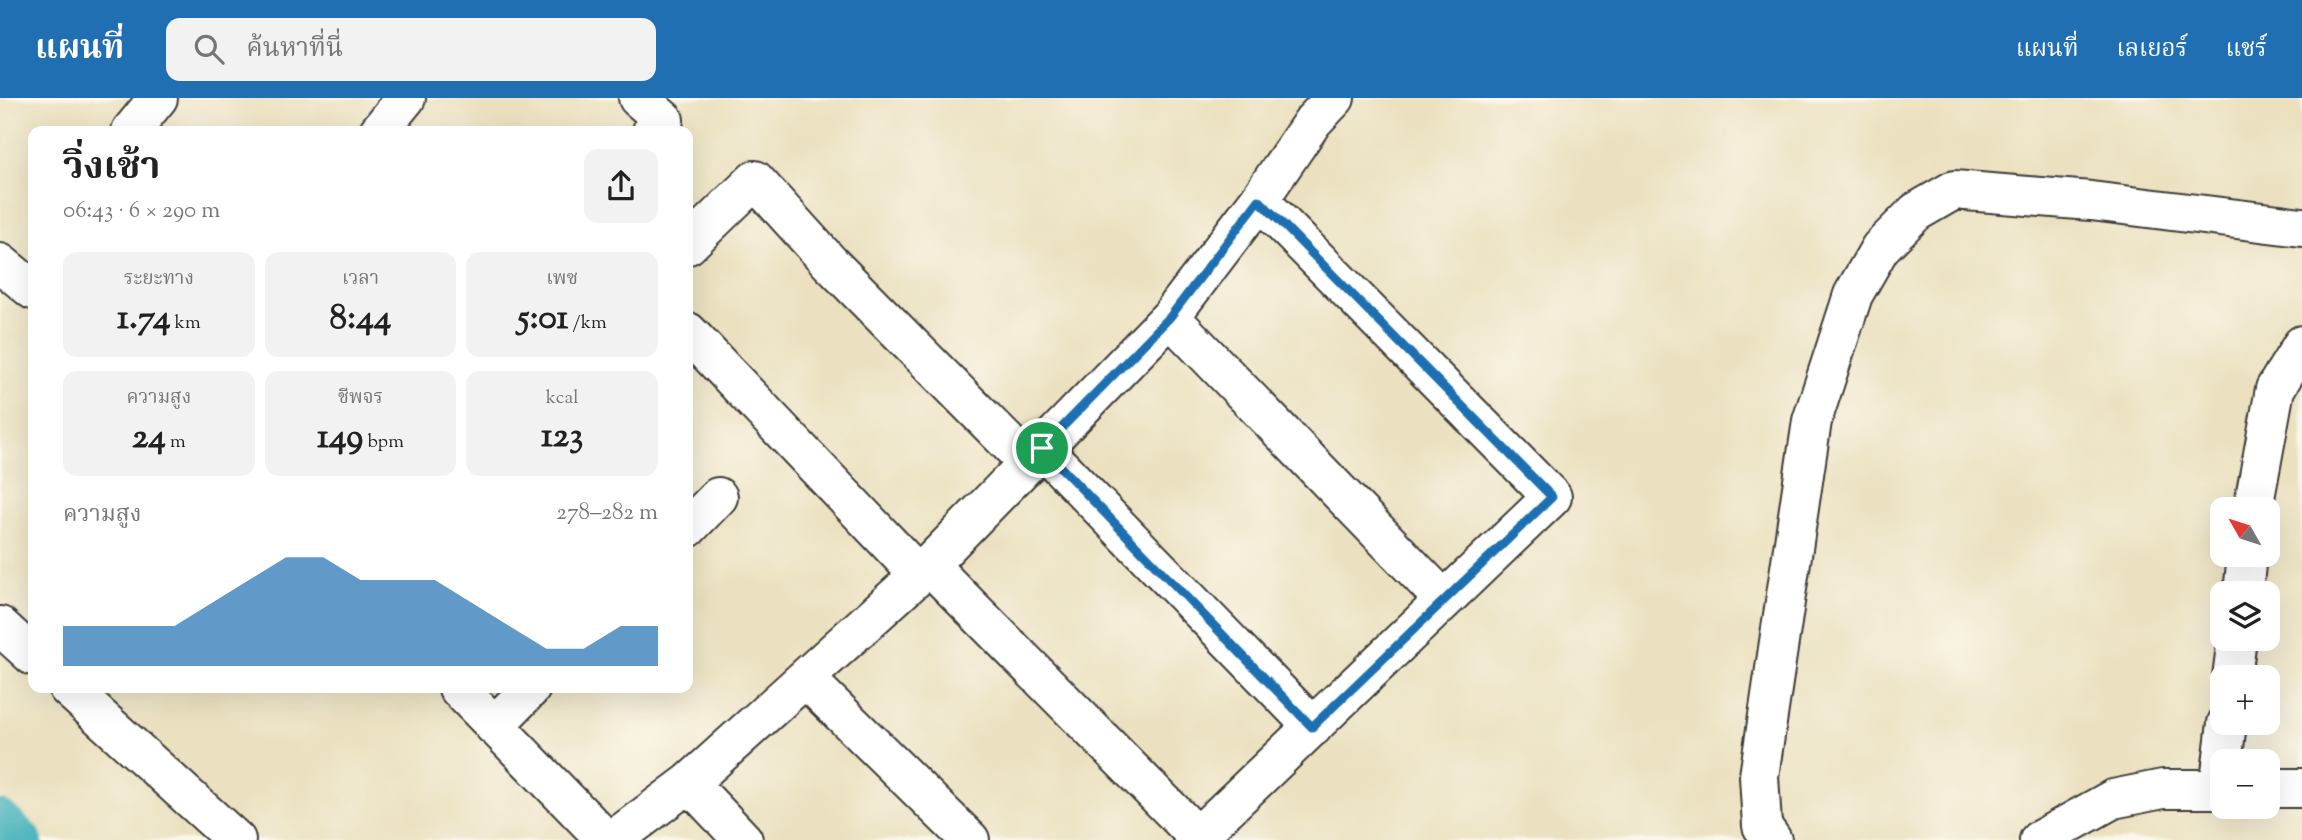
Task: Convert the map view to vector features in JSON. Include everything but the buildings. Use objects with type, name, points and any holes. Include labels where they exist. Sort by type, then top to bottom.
[{"type":"street","points":[[135,126],[158,98]]},
{"type":"street","points":[[383,126],[406,98]]},
{"type":"street","points":[[638,98],[664,120],[657,126]]},
{"type":"street","points":[[613,840],[689,783],[923,570],[1170,317],[1259,200],[1313,121],[1335,98]]},
{"type":"street","points":[[693,240],[755,180],[830,263],[1035,455],[1312,727]]},
{"type":"street","points":[[1772,840],[1762,826],[1759,776],[1812,421],[1853,295],[1880,248],[1916,212],[1954,190],[2091,201],[2302,227]]},
{"type":"street","points":[[693,337],[923,570],[1196,838],[1552,497],[1259,200]]},
{"type":"street","points":[[1170,317],[1444,600]]},
{"type":"street","points":[[2255,497],[2275,389],[2302,345]]},
{"type":"street","points":[[693,523],[718,497]]},
{"type":"street","points":[[0,626],[28,651]]},
{"type":"street","points":[[805,677],[970,840]]},
{"type":"street","points":[[74,693],[236,840]]},
{"type":"street","points":[[463,693],[606,840]]},
{"type":"street","points":[[494,726],[526,693]]},
{"type":"street","points":[[689,783],[743,840]]},
{"type":"street","points":[[2280,788],[2302,788]]},
{"type":"street","points":[[2039,840],[2113,799],[2163,789],[2210,789]]},
{"type":"waterway","points":[[0,817],[25,840]]},
{"type":"route","points":[[1259,200],[1552,497],[1312,727],[1042,448],[1170,317],[1259,200]]}]
